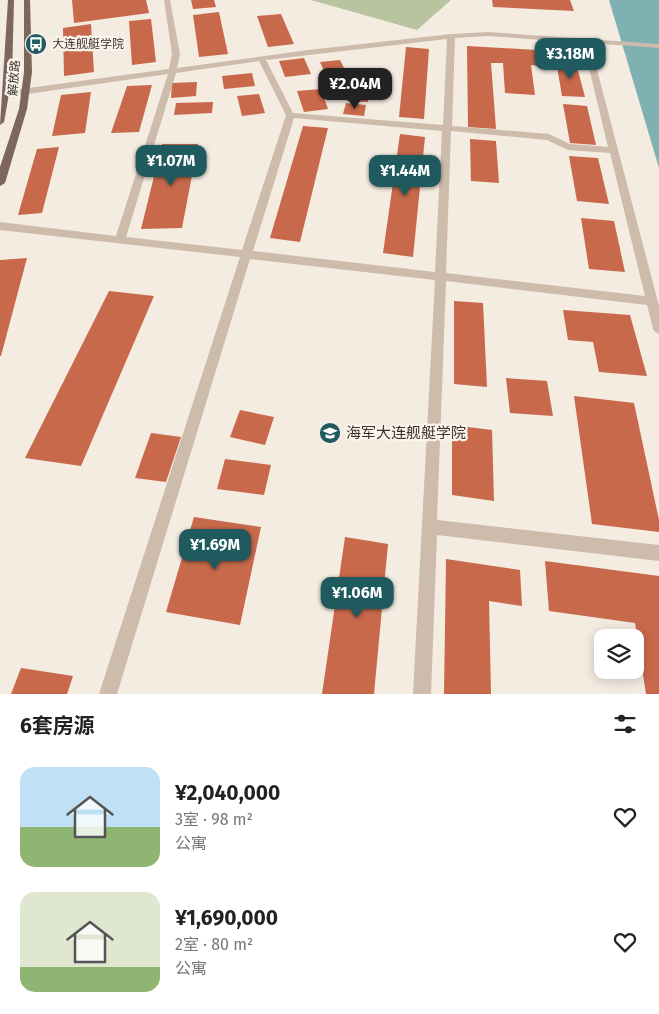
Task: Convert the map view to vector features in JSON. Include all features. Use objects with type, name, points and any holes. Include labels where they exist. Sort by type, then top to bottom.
[{"type":"main road","name":"解放路","points":[[0,122],[6,94],[11,0]]},
{"type":"main road","name":"解放路","points":[[0,184],[23,109],[26,91],[28,72],[27,0]]},
{"type":"street","points":[[120,240],[173,70],[176,54],[166,0]]},
{"type":"street","points":[[6,94],[261,58],[451,36],[488,34],[659,46]]},
{"type":"street","points":[[422,694],[451,36]]},
{"type":"street","points":[[586,41],[659,328]]},
{"type":"street","points":[[108,694],[290,115],[261,58]]},
{"type":"street","points":[[290,115],[549,137],[568,147],[614,150]]},
{"type":"street","points":[[0,226],[652,301]]},
{"type":"street","points":[[430,527],[659,553]]},
{"type":"green space","points":[[311,0],[451,0],[417,30]]},
{"type":"water","points":[[609,0],[659,0],[659,168]]},
{"type":"building","points":[[72,0],[146,0],[149,13],[74,23]]},
{"type":"building","points":[[191,0],[214,0],[216,7],[193,9]]},
{"type":"building","points":[[492,0],[570,0],[574,11],[493,7]]},
{"type":"building","points":[[219,12],[228,54],[199,57],[193,15]]},
{"type":"building","points":[[281,14],[294,44],[268,47],[257,16]]},
{"type":"building","points":[[151,19],[156,62],[132,65],[129,21]]},
{"type":"building","points":[[91,24],[94,72],[64,76],[63,28]]},
{"type":"building","points":[[467,46],[537,50],[540,66],[531,65],[535,95],[505,93],[503,63],[491,63],[496,129],[468,127]]},
{"type":"building","points":[[406,47],[429,49],[424,119],[399,117]]},
{"type":"building","points":[[304,58],[311,74],[285,77],[279,61]]},
{"type":"building","points":[[340,60],[348,76],[327,78],[320,62]]},
{"type":"building","points":[[556,61],[576,63],[585,97],[562,96]]},
{"type":"building","points":[[252,73],[255,86],[224,89],[222,76]]},
{"type":"building","points":[[350,81],[370,82],[368,102],[347,101]]},
{"type":"building","points":[[197,82],[196,96],[171,98],[172,83]]},
{"type":"building","points":[[152,85],[139,132],[111,133],[127,86]]},
{"type":"building","points":[[321,89],[328,109],[304,112],[297,91]]},
{"type":"building","points":[[91,92],[85,133],[52,136],[61,95]]},
{"type":"building","points":[[259,94],[265,113],[242,116],[237,96]]},
{"type":"building","points":[[213,102],[212,113],[174,115],[176,103]]},
{"type":"building","points":[[346,103],[366,105],[364,116],[343,114]]},
{"type":"building","points":[[563,104],[587,106],[596,145],[570,143]]},
{"type":"building","points":[[303,126],[328,128],[300,242],[270,238]]},
{"type":"building","points":[[400,134],[425,137],[413,257],[383,253]]},
{"type":"building","points":[[470,139],[496,141],[499,183],[471,181]]},
{"type":"building","points":[[162,144],[198,144],[182,228],[141,229]]},
{"type":"building","points":[[59,147],[42,213],[18,215],[37,149]]},
{"type":"building","points":[[569,156],[598,158],[609,204],[577,201]]},
{"type":"building","points":[[581,218],[614,221],[625,272],[589,269]]},
{"type":"building","points":[[27,258],[1,356],[0,356],[0,260]]},
{"type":"building","points":[[109,291],[154,296],[81,466],[25,458]]},
{"type":"building","points":[[454,301],[483,303],[487,387],[454,384]]},
{"type":"building","points":[[563,310],[630,315],[647,376],[599,372],[593,342],[568,340]]},
{"type":"building","points":[[506,378],[547,381],[553,416],[510,413]]},
{"type":"building","points":[[574,396],[634,403],[659,520],[659,532],[592,524]]},
{"type":"building","points":[[240,410],[274,417],[265,445],[230,437]]},
{"type":"building","points":[[452,425],[492,430],[494,501],[452,495]]},
{"type":"building","points":[[151,433],[181,437],[166,482],[135,478]]},
{"type":"building","points":[[225,459],[271,465],[264,495],[217,489]]},
{"type":"building","points":[[194,517],[261,527],[240,625],[166,612]]},
{"type":"building","points":[[345,537],[388,544],[374,694],[322,694]]},
{"type":"building","points":[[446,559],[520,570],[522,606],[489,601],[491,694],[444,694]]},
{"type":"building","points":[[545,561],[659,576],[659,694],[646,694],[644,679],[644,629],[636,629],[635,623],[549,611]]},
{"type":"building","points":[[21,668],[73,676],[67,694],[11,694]]},
{"type":"place","name":"大连舰艇学院","points":[[36,44]]},
{"type":"place","name":"海军大连舰艇学院","points":[[330,433]]}]
